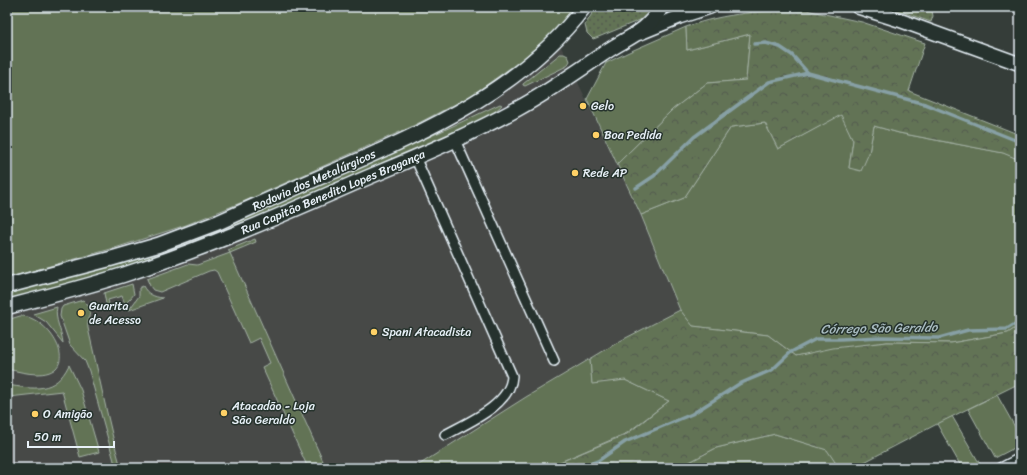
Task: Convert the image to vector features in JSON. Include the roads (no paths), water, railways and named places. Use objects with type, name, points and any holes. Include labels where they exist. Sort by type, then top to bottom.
[{"type":"main road","name":"Rodovia dos Metalúrgicos","points":[[7,286],[158,245],[219,222],[411,136],[458,113],[522,71],[555,42],[584,7]]},
{"type":"main road","name":"Rua Capitão Benedito Lopes Bragança","points":[[640,33],[651,22],[661,7]]},
{"type":"main road","name":"Rua Capitão Benedito Lopes Bragança","points":[[7,307],[91,285],[125,274],[216,242],[296,209],[455,140],[538,97],[606,51],[640,33],[710,7]]},
{"type":"main road","points":[[858,7],[899,20],[1020,64]]},
{"type":"street","points":[[455,140],[554,361]]},
{"type":"street","points":[[415,157],[512,376],[512,383],[508,392],[500,401],[481,415],[445,435]]},
{"type":"street","points":[[1002,468],[1020,458]]},
{"type":"waterway","points":[[754,44],[766,43],[780,47],[792,55],[808,73],[925,104],[1020,142]]},
{"type":"waterway","points":[[636,188],[654,176],[694,137],[769,82],[808,73]]},
{"type":"waterway","name":"Córrego São Geraldo","points":[[578,468],[598,461],[625,442],[692,414],[739,384],[772,370],[791,352],[816,339],[881,337],[939,338],[968,330],[1007,329],[1020,321]]},
{"type":"place","name":"Gelo","points":[[583,106]]},
{"type":"place","name":"Boa Pedida","points":[[596,135]]},
{"type":"place","name":"Rede AP","points":[[575,173]]},
{"type":"place","name":"Guarita de Acesso","points":[[81,313]]},
{"type":"place","name":"Spani Atacadista","points":[[374,332]]},
{"type":"place","name":"Atacadão - Loja São Geraldo","points":[[224,413]]},
{"type":"place","name":"O Amigão","points":[[35,414]]}]
